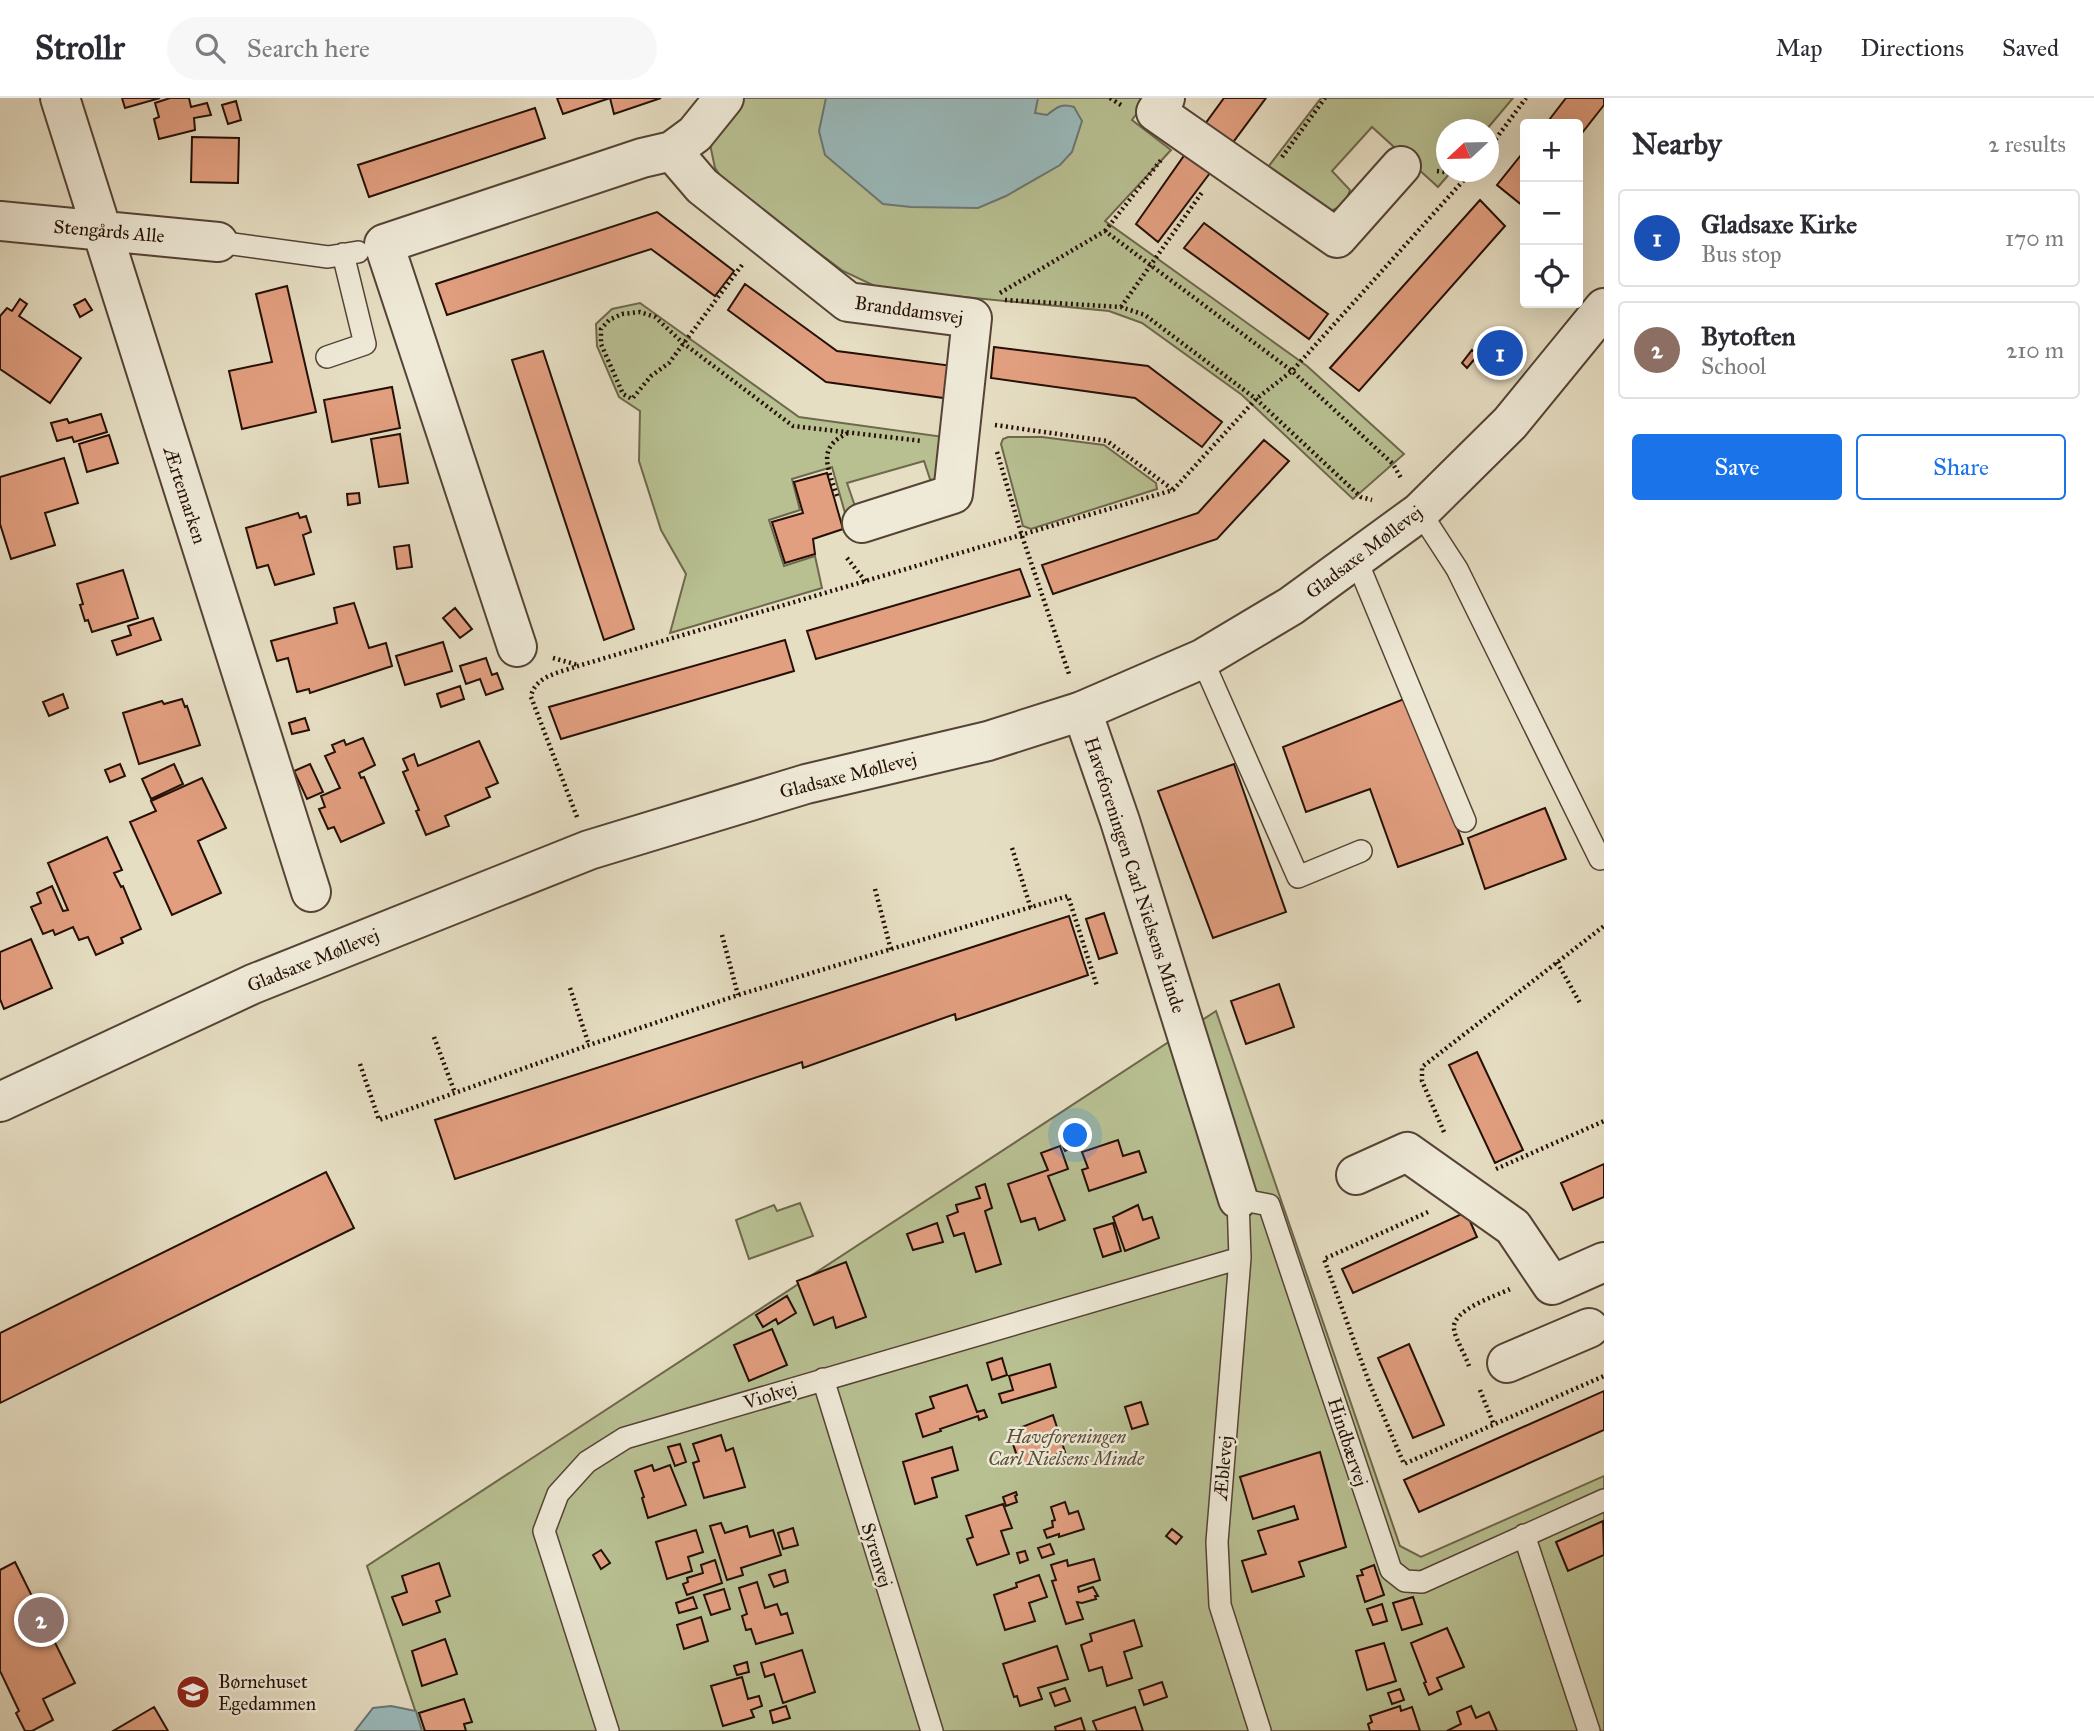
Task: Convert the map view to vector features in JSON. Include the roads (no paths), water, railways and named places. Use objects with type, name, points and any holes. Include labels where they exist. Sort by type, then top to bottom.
[{"type":"street","name":"Ærtemarken","points":[[61,98],[311,892]]},
{"type":"street","points":[[517,646],[361,250],[642,158],[672,151],[695,134],[724,98]]},
{"type":"street","points":[[1165,98],[1156,112],[1337,238],[1401,166]]},
{"type":"street","name":"Branddamsvej","points":[[672,151],[702,186],[848,302],[981,308],[969,430],[953,495],[862,523]]},
{"type":"street","name":"Stengårds Alle","points":[[0,221],[218,242]]},
{"type":"street","name":"Gladsaxe Møllevej","points":[[0,1102],[253,984],[589,850],[806,783],[988,741],[1082,711],[1202,659],[1291,606],[1420,512],[1510,423],[1604,308]]},
{"type":"street","name":"Haveforeningen Carl Nielsens Minde","points":[[1082,711],[1120,821],[1238,1199]]},
{"type":"street","points":[[1356,1175],[1407,1152],[1479,1183],[1513,1227],[1582,1331],[1507,1363]]},
{"type":"street","points":[[1552,1285],[1604,1262]]},
{"type":"lane","points":[[218,242],[327,257],[361,250],[365,344],[327,357]]},
{"type":"lane","points":[[1420,512],[1457,569],[1600,859]]},
{"type":"lane","points":[[1356,559],[1465,821]]},
{"type":"lane","points":[[1202,659],[1298,877],[1361,851]]},
{"type":"lane","name":"Æblevej","points":[[1238,1199],[1240,1258],[1217,1542],[1220,1605],[1260,1731]]},
{"type":"lane","name":"Hindbærvej","points":[[1238,1199],[1269,1205],[1391,1570],[1405,1581],[1422,1582],[1604,1500]]},
{"type":"lane","name":"Violvej","points":[[608,1731],[544,1531],[558,1494],[587,1461],[625,1438],[1240,1258]]},
{"type":"lane","name":"Syrenvej","points":[[823,1379],[932,1731]]},
{"type":"lane","points":[[1524,1535],[1589,1731]]},
{"type":"water","points":[[826,98],[1038,98],[1035,113],[1047,115],[1066,105],[1074,107],[1082,121],[1072,152],[1060,165],[1006,196],[978,208],[911,207],[883,204],[825,155],[819,131]]},
{"type":"water","points":[[391,1706],[416,1711],[422,1731],[355,1731],[373,1708]]},
{"type":"place","name":"Gladsaxe Kirke","points":[[1500,353]]},
{"type":"place","name":"Bytoften","points":[[41,1620]]},
{"type":"place","name":"Børnehuset Egedammen","points":[[193,1692]]}]
